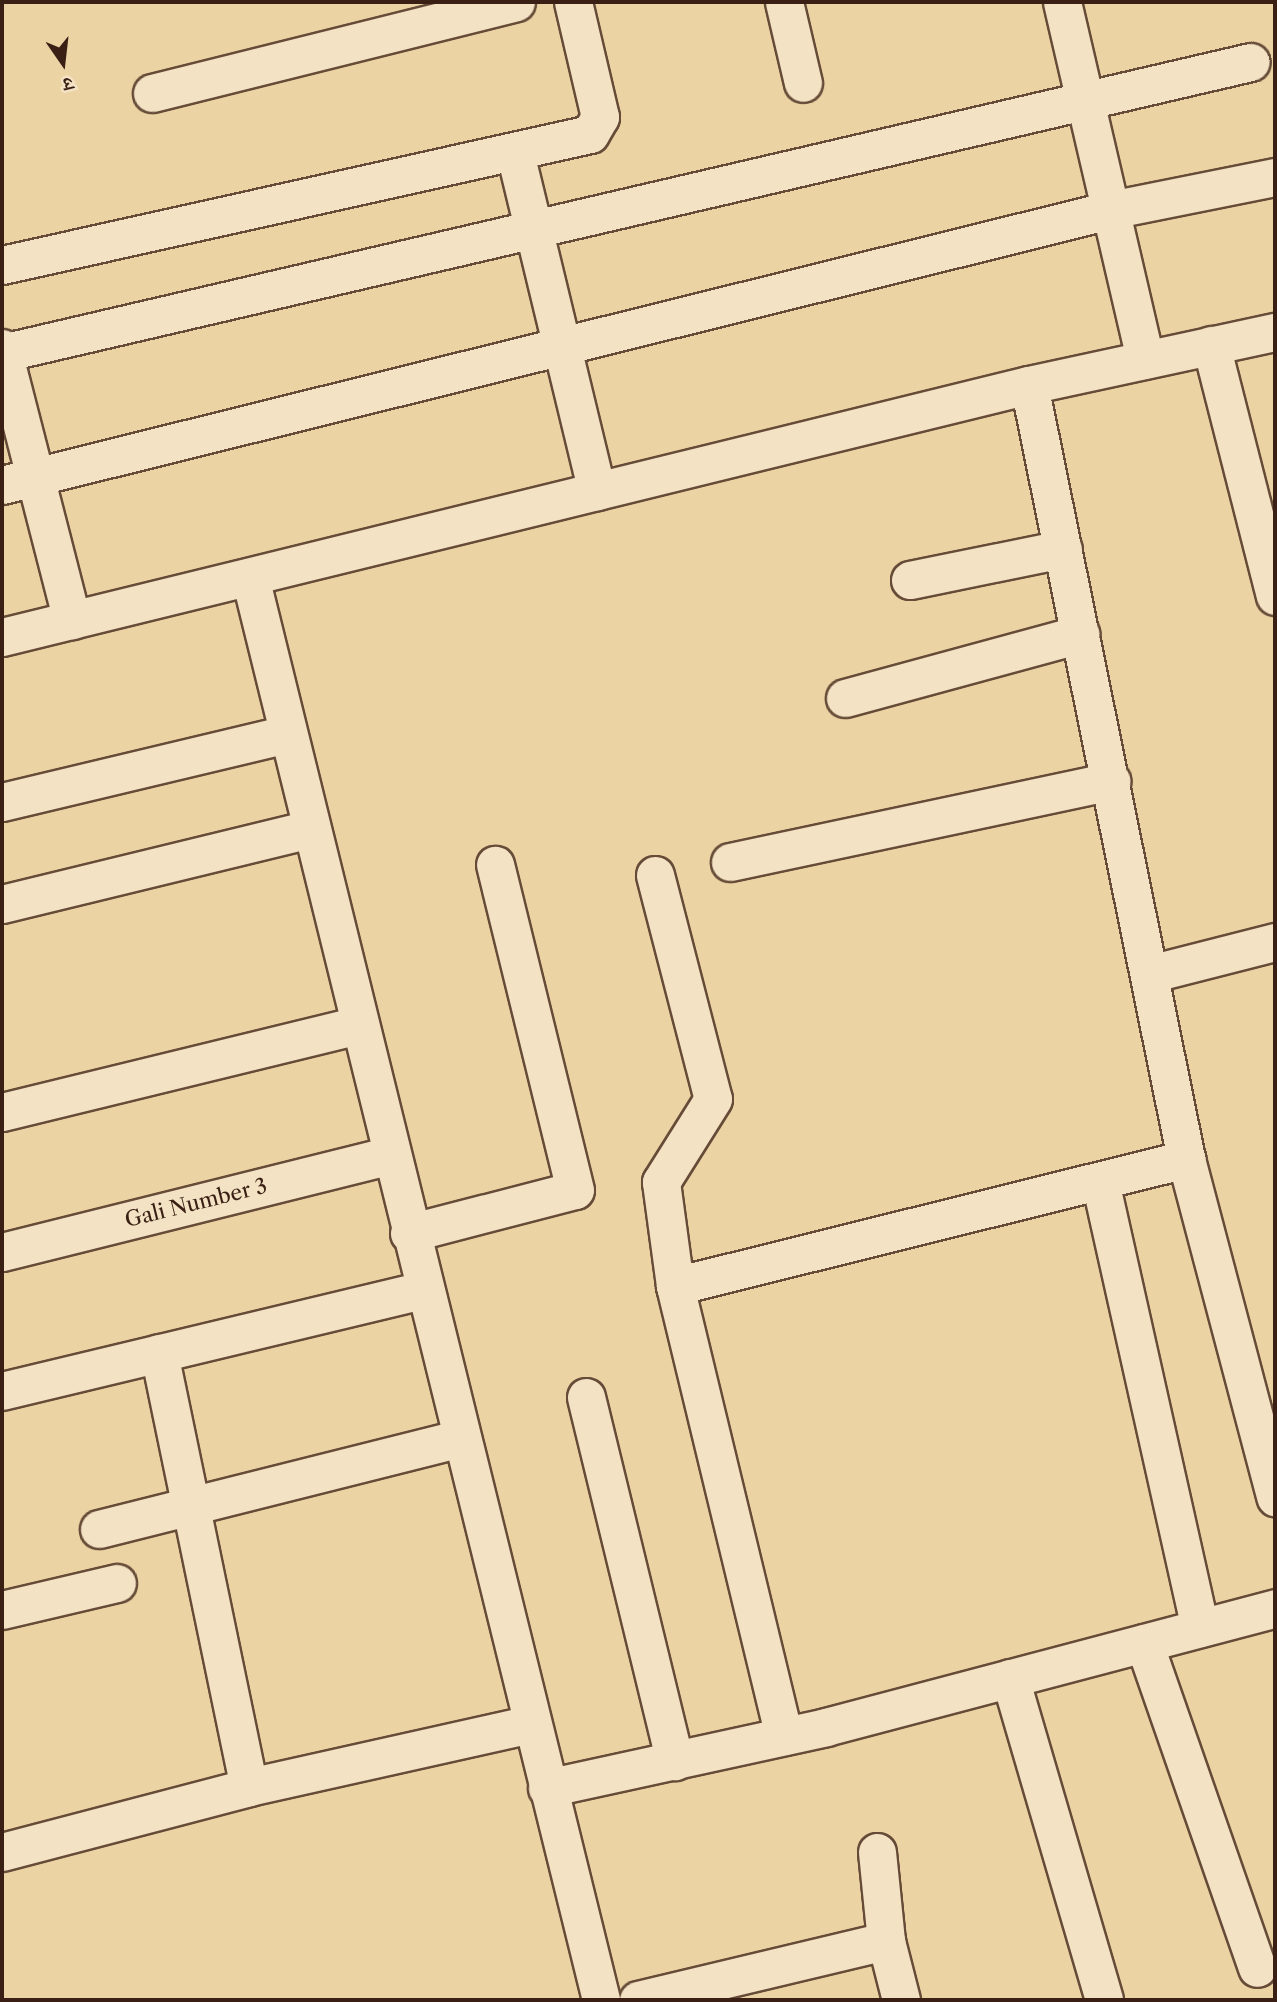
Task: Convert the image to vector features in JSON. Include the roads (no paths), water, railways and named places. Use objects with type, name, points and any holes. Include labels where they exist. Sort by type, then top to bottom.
[{"type":"street","points":[[152,93],[516,2]]},
{"type":"street","points":[[2,265],[515,153],[590,134],[598,127],[599,109],[573,2]]},
{"type":"street","points":[[784,2],[803,83]]},
{"type":"street","points":[[1062,2],[1145,360]]},
{"type":"street","points":[[72,620],[17,481],[2,351],[1086,103],[1251,62]]},
{"type":"street","points":[[515,153],[597,491]]},
{"type":"street","points":[[17,481],[1110,210],[1275,177]]},
{"type":"street","points":[[2,638],[1029,385],[1275,332]]},
{"type":"street","points":[[1211,345],[1262,492],[1275,591]]},
{"type":"street","points":[[1029,385],[1186,1159],[1275,1497]]},
{"type":"street","points":[[911,580],[1063,549]]},
{"type":"street","points":[[250,577],[309,829],[601,2000]]},
{"type":"street","points":[[845,698],[1080,634]]},
{"type":"street","points":[[2,802],[287,734]]},
{"type":"street","points":[[730,862],[1111,781]]},
{"type":"street","points":[[2,904],[309,829]]},
{"type":"street","points":[[410,1233],[575,1189],[495,865]]},
{"type":"street","points":[[655,875],[713,1099],[662,1182],[676,1286],[784,1737]]},
{"type":"street","points":[[1149,974],[1275,942]]},
{"type":"street","points":[[2,1112],[358,1025]]},
{"type":"street","name":"Gali Number 3","points":[[2,1252],[390,1155]]},
{"type":"street","points":[[676,1286],[1186,1159]]},
{"type":"street","points":[[1100,1181],[1200,1628]]},
{"type":"street","points":[[2,1391],[424,1290]]},
{"type":"street","points":[[159,1353],[249,1787]]},
{"type":"street","points":[[586,1397],[675,1761]]},
{"type":"street","points":[[99,1530],[192,1504],[461,1438]]},
{"type":"street","points":[[2,1610],[117,1583]]},
{"type":"street","points":[[547,1788],[784,1737],[1275,1608]]},
{"type":"street","points":[[1144,1643],[1257,1968]]},
{"type":"street","points":[[1010,1678],[1104,2000]]},
{"type":"street","points":[[2,1852],[249,1787],[532,1724]]},
{"type":"street","points":[[877,1852],[886,1941],[901,2000]]},
{"type":"street","points":[[638,2000],[886,1941]]}]
